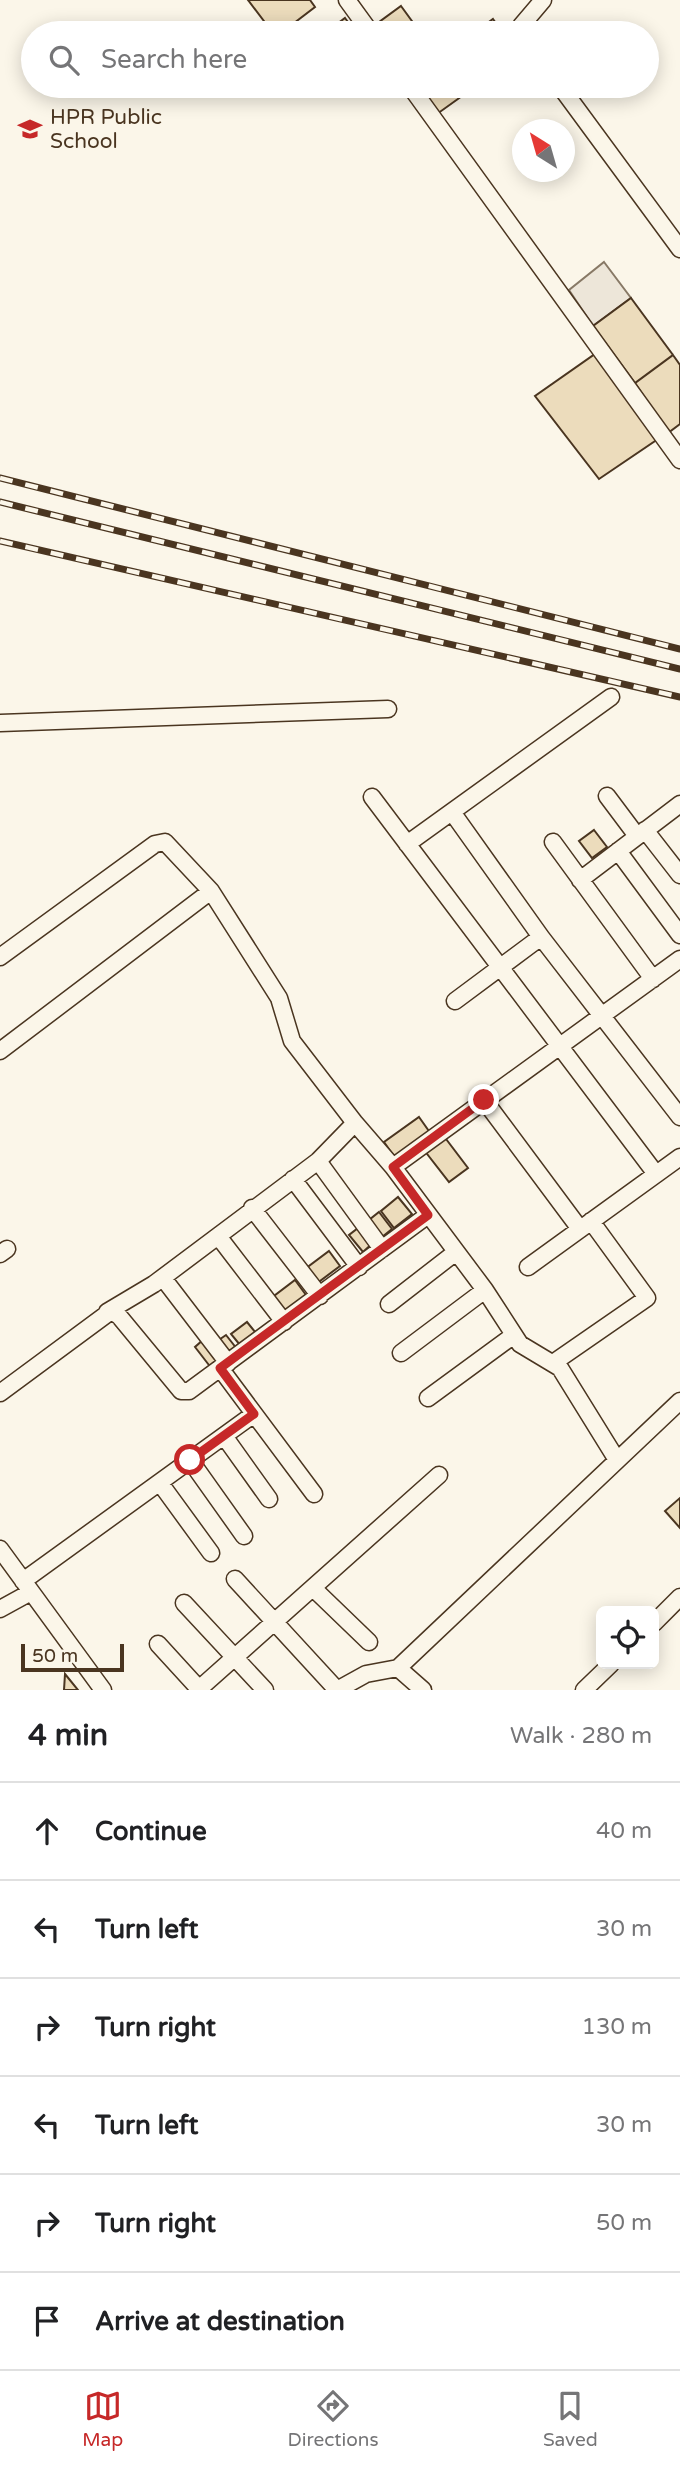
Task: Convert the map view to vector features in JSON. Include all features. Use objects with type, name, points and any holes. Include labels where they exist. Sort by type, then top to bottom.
[{"type":"street","points":[[347,0],[362,21]]},
{"type":"street","points":[[525,21],[543,0]]},
{"type":"street","points":[[419,98],[680,460]]},
{"type":"street","points":[[569,98],[680,249]]},
{"type":"street","points":[[407,844],[611,697]]},
{"type":"street","points":[[0,723],[388,709]]},
{"type":"street","points":[[607,796],[680,875]]},
{"type":"street","points":[[372,797],[656,1174]]},
{"type":"street","points":[[580,880],[680,804]]},
{"type":"street","points":[[452,812],[541,937],[680,1118]]},
{"type":"street","points":[[0,957],[159,842],[173,848],[211,891],[279,998],[292,1041],[355,1123],[393,1167],[485,1290],[523,1348],[553,1363],[617,1460]]},
{"type":"street","points":[[553,842],[653,979]]},
{"type":"street","points":[[618,851],[680,935]]},
{"type":"street","points":[[0,1051],[211,891]]},
{"type":"street","points":[[455,1001],[541,937]]},
{"type":"street","points":[[393,1167],[680,959]]},
{"type":"street","points":[[484,1100],[647,1298],[553,1363]]},
{"type":"street","points":[[0,1393],[107,1312],[163,1278],[252,1208],[318,1161],[355,1123]]},
{"type":"street","points":[[528,1267],[680,1157]]},
{"type":"street","points":[[318,1161],[383,1249]]},
{"type":"street","points":[[293,1179],[359,1267]]},
{"type":"street","points":[[252,1208],[320,1296]]},
{"type":"street","points":[[107,1312],[119,1316],[184,1392],[224,1366],[428,1215]]},
{"type":"street","points":[[218,1236],[284,1322]]},
{"type":"street","points":[[389,1304],[456,1252]]},
{"type":"street","points":[[163,1278],[254,1414],[314,1493]]},
{"type":"street","points":[[401,1353],[485,1290]]},
{"type":"street","points":[[428,1398],[514,1335]]},
{"type":"street","points":[[235,1578],[337,1690],[366,1674],[398,1668],[680,1401]]},
{"type":"street","points":[[0,1609],[160,1483],[254,1414]]},
{"type":"street","points":[[224,1436],[269,1499]]},
{"type":"street","points":[[190,1460],[244,1536]]},
{"type":"street","points":[[158,1644],[200,1689],[439,1475]]},
{"type":"street","points":[[160,1483],[211,1553]]},
{"type":"street","points":[[0,1549],[103,1690]]},
{"type":"street","points":[[313,1588],[369,1642]]},
{"type":"street","points":[[659,1617],[680,1597]]},
{"type":"street","points":[[184,1603],[265,1690]]},
{"type":"street","points":[[398,1668],[423,1690]]},
{"type":"street","points":[[584,1690],[606,1669]]},
{"type":"shaded area","points":[[604,262],[631,298],[593,326],[569,290]]},
{"type":"building","points":[[248,0],[310,0],[315,7],[297,21],[264,21]]},
{"type":"building","points":[[401,6],[412,21],[380,21]]},
{"type":"building","points":[[425,98],[459,98],[437,114]]},
{"type":"building","points":[[631,298],[673,355],[635,383],[593,326]]},
{"type":"building","points":[[595,354],[658,439],[599,479],[535,396]]},
{"type":"building","points":[[673,355],[680,365],[680,424],[668,433],[635,383]]},
{"type":"building","points":[[594,830],[607,847],[592,858],[579,841]]},
{"type":"building","points":[[419,1117],[431,1134],[396,1159],[384,1142]]},
{"type":"building","points":[[443,1135],[468,1168],[449,1182],[424,1150]]},
{"type":"building","points":[[398,1197],[412,1214],[394,1228],[381,1211]]},
{"type":"building","points":[[379,1212],[392,1229],[377,1241],[364,1224]]},
{"type":"building","points":[[362,1225],[375,1241],[363,1252],[349,1235]]},
{"type":"building","points":[[329,1251],[340,1266],[316,1284],[305,1269]]},
{"type":"building","points":[[295,1280],[306,1295],[282,1314],[270,1299]]},
{"type":"building","points":[[247,1322],[256,1333],[240,1345],[231,1334]]},
{"type":"building","points":[[226,1335],[237,1349],[224,1358],[213,1344]]},
{"type":"building","points":[[204,1339],[222,1362],[212,1369],[195,1347]]},
{"type":"building","points":[[680,1498],[680,1528],[665,1511]]},
{"type":"building","points":[[65,1674],[78,1690],[64,1690]]},
{"type":"railway","points":[[0,478],[680,649]]},
{"type":"railway","points":[[0,502],[680,669]]},
{"type":"railway","points":[[0,541],[680,697]]},
{"type":"place","name":"HPR Public School","points":[[30,129]]},
{"type":"route","points":[[190,1460],[254,1414],[220,1368],[428,1215],[393,1167],[484,1100]]}]
